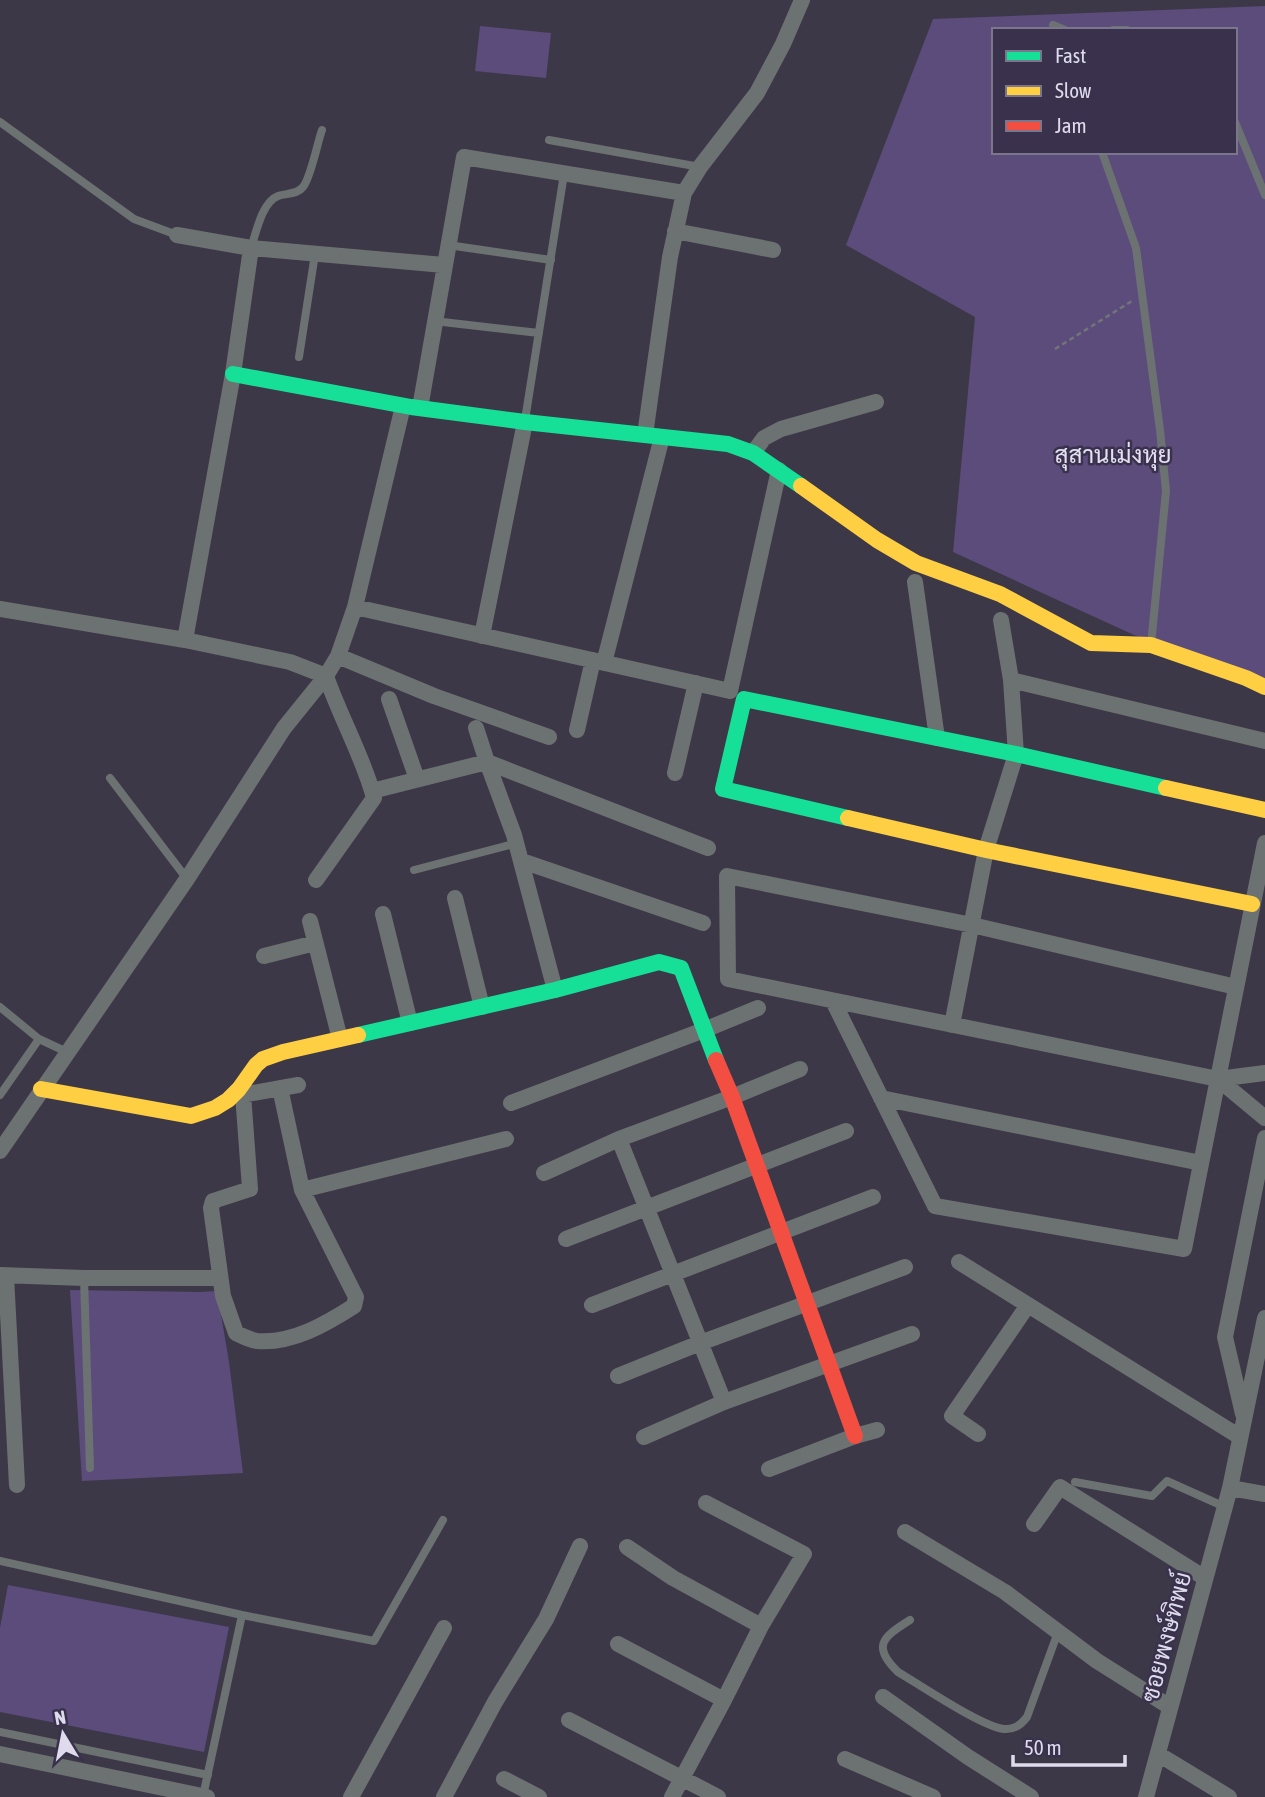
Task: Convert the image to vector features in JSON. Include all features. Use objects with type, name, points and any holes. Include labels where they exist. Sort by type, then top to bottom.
[{"type":"street","points":[[645,435],[670,257],[684,193],[700,167],[757,93],[802,0]]},
{"type":"street","points":[[420,408],[464,158],[684,193]]},
{"type":"street","points":[[675,232],[773,250]]},
{"type":"street","points":[[177,235],[251,248],[444,265]]},
{"type":"street","points":[[186,640],[233,374],[251,248]]},
{"type":"street","points":[[233,374],[403,406],[728,444],[752,453],[779,470],[877,540],[916,563],[1000,594],[1091,643],[1151,645],[1265,687]]},
{"type":"street","points":[[752,453],[764,438],[781,429],[876,402]]},
{"type":"street","points":[[0,1151],[187,879],[284,728],[326,676],[338,656],[355,607],[403,406]]},
{"type":"street","points":[[482,636],[525,422]]},
{"type":"street","points":[[577,730],[599,662],[662,437]]},
{"type":"street","points":[[355,607],[730,691],[779,470]]},
{"type":"street","points":[[915,582],[937,738]]},
{"type":"street","points":[[0,608],[186,640],[290,662],[326,676],[374,799],[316,880]]},
{"type":"street","points":[[952,1025],[986,850],[1016,754],[1011,680],[1001,620]]},
{"type":"street","points":[[338,656],[434,696],[549,737]]},
{"type":"street","points":[[1011,680],[1265,741]]},
{"type":"street","points":[[675,773],[696,683]]},
{"type":"street","points":[[389,699],[417,779]]},
{"type":"street","points":[[1252,904],[986,850],[723,789],[744,699],[1016,754],[1265,810]]},
{"type":"street","points":[[477,729],[517,844],[555,990]]},
{"type":"street","points":[[372,791],[487,762],[708,848]]},
{"type":"street","points":[[834,1001],[935,1206],[1184,1249],[1265,843]]},
{"type":"street","points":[[522,861],[704,923]]},
{"type":"street","points":[[1236,987],[972,925],[727,876],[728,979],[1217,1079],[1265,1073]]},
{"type":"street","points":[[455,898],[482,1007]]},
{"type":"street","points":[[383,914],[410,1023]]},
{"type":"street","points":[[310,921],[340,1039]]},
{"type":"street","points":[[264,956],[315,943]]},
{"type":"street","points":[[280,1088],[302,1190],[356,1297],[354,1306],[314,1329],[288,1339],[255,1341],[236,1333],[223,1296],[211,1208],[213,1201],[250,1189],[238,1096],[258,1063],[269,1057],[340,1039],[555,990],[659,962],[681,968],[758,1166],[855,1436]]},
{"type":"street","points":[[511,1104],[758,1008]]},
{"type":"street","points":[[544,1173],[618,1139],[800,1069]]},
{"type":"street","points":[[1217,1079],[1265,1118]]},
{"type":"street","points":[[41,1089],[191,1116],[220,1107],[238,1096],[298,1085]]},
{"type":"street","points":[[881,1098],[1201,1163]]},
{"type":"street","points":[[566,1240],[846,1131]]},
{"type":"street","points":[[1244,1420],[1224,1337],[1265,1138]]},
{"type":"street","points":[[302,1190],[506,1139]]},
{"type":"street","points":[[618,1139],[724,1402]]},
{"type":"street","points":[[592,1305],[873,1197]]},
{"type":"street","points":[[959,1262],[1240,1437]]},
{"type":"street","points":[[618,1376],[905,1267]]},
{"type":"street","points":[[17,1485],[5,1360],[3,1275],[220,1278]]},
{"type":"street","points":[[978,1434],[952,1416],[1028,1305]]},
{"type":"street","name":"ซอยพงษ์ทิพย์","points":[[1146,1797],[1230,1488],[1244,1420],[1260,1363],[1265,1318]]},
{"type":"street","points":[[644,1437],[724,1402],[912,1334]]},
{"type":"street","points":[[769,1469],[877,1430]]},
{"type":"street","points":[[1034,1524],[1060,1487],[1205,1578]]},
{"type":"street","points":[[1230,1488],[1265,1494]]},
{"type":"street","points":[[671,1797],[761,1626],[804,1554],[706,1503]]},
{"type":"street","points":[[905,1532],[1005,1592],[1097,1661],[1170,1707]]},
{"type":"street","points":[[444,1797],[495,1702],[546,1619],[580,1546]]},
{"type":"street","points":[[627,1547],[673,1578],[761,1626]]},
{"type":"street","points":[[351,1797],[444,1628]]},
{"type":"street","points":[[618,1644],[724,1700]]},
{"type":"street","points":[[883,1697],[968,1757],[1031,1797]]},
{"type":"street","points":[[569,1720],[718,1797]]},
{"type":"street","points":[[0,1754],[205,1797]]},
{"type":"street","points":[[1158,1754],[1229,1797]]},
{"type":"street","points":[[845,1759],[933,1797]]},
{"type":"street","points":[[504,1779],[538,1797]]},
{"type":"lane","points":[[1053,25],[1060,28]]},
{"type":"lane","points":[[0,121],[134,219],[177,235]]},
{"type":"lane","points":[[1237,127],[1265,195]]},
{"type":"lane","points":[[251,248],[263,212],[270,202],[276,196],[302,189],[321,130]]},
{"type":"lane","points":[[549,139],[700,167]]},
{"type":"lane","points":[[1103,154],[1136,248],[1166,491],[1151,645]]},
{"type":"lane","points":[[525,422],[564,174]]},
{"type":"lane","points":[[448,245],[551,260]]},
{"type":"lane","points":[[299,357],[315,254]]},
{"type":"lane","points":[[435,321],[539,334]]},
{"type":"lane","points":[[110,778],[187,879]]},
{"type":"lane","points":[[414,870],[517,844]]},
{"type":"lane","points":[[0,1007],[39,1039],[67,1052]]},
{"type":"lane","points":[[0,1095],[39,1039]]},
{"type":"lane","points":[[84,1278],[90,1468]]},
{"type":"lane","points":[[1075,1482],[1152,1496],[1167,1481],[1225,1507]]},
{"type":"lane","points":[[0,1561],[242,1615],[374,1641],[443,1520]]},
{"type":"lane","points":[[205,1797],[242,1615]]},
{"type":"lane","points":[[910,1620],[888,1634],[883,1646],[888,1662],[898,1672],[1001,1729],[1011,1729],[1027,1717],[1058,1632]]},
{"type":"lane","points":[[0,1732],[208,1775]]},
{"type":"path","points":[[1055,349],[1129,302],[1142,299]]},
{"type":"green space","name":"สุสานเม่งหุย","points":[[1265,6],[1265,681],[1134,635],[953,552],[975,317],[846,245],[933,19]]},
{"type":"green space","points":[[480,26],[551,33],[546,78],[475,71]]},
{"type":"green space","points":[[70,1290],[217,1291],[243,1473],[82,1481]]},
{"type":"green space","points":[[8,1585],[229,1627],[204,1752],[0,1712],[0,1628]]},
{"type":"traffic: fast","points":[[233,374],[411,407],[728,444],[753,453],[801,486]]},
{"type":"traffic: fast","points":[[848,818],[723,789],[744,699],[1016,754],[1166,788]]},
{"type":"traffic: fast","points":[[358,1035],[555,990],[659,962],[681,968],[716,1060]]},
{"type":"traffic: slow","points":[[801,486],[877,540],[916,563],[1000,594],[1091,643],[1151,645],[1265,687]]},
{"type":"traffic: slow","points":[[1166,788],[1265,810]]},
{"type":"traffic: slow","points":[[848,818],[986,850],[1252,904]]},
{"type":"traffic: slow","points":[[41,1089],[191,1116],[215,1108],[228,1100],[263,1059],[358,1035]]},
{"type":"traffic: jam","points":[[716,1060],[732,1097],[855,1436]]}]
